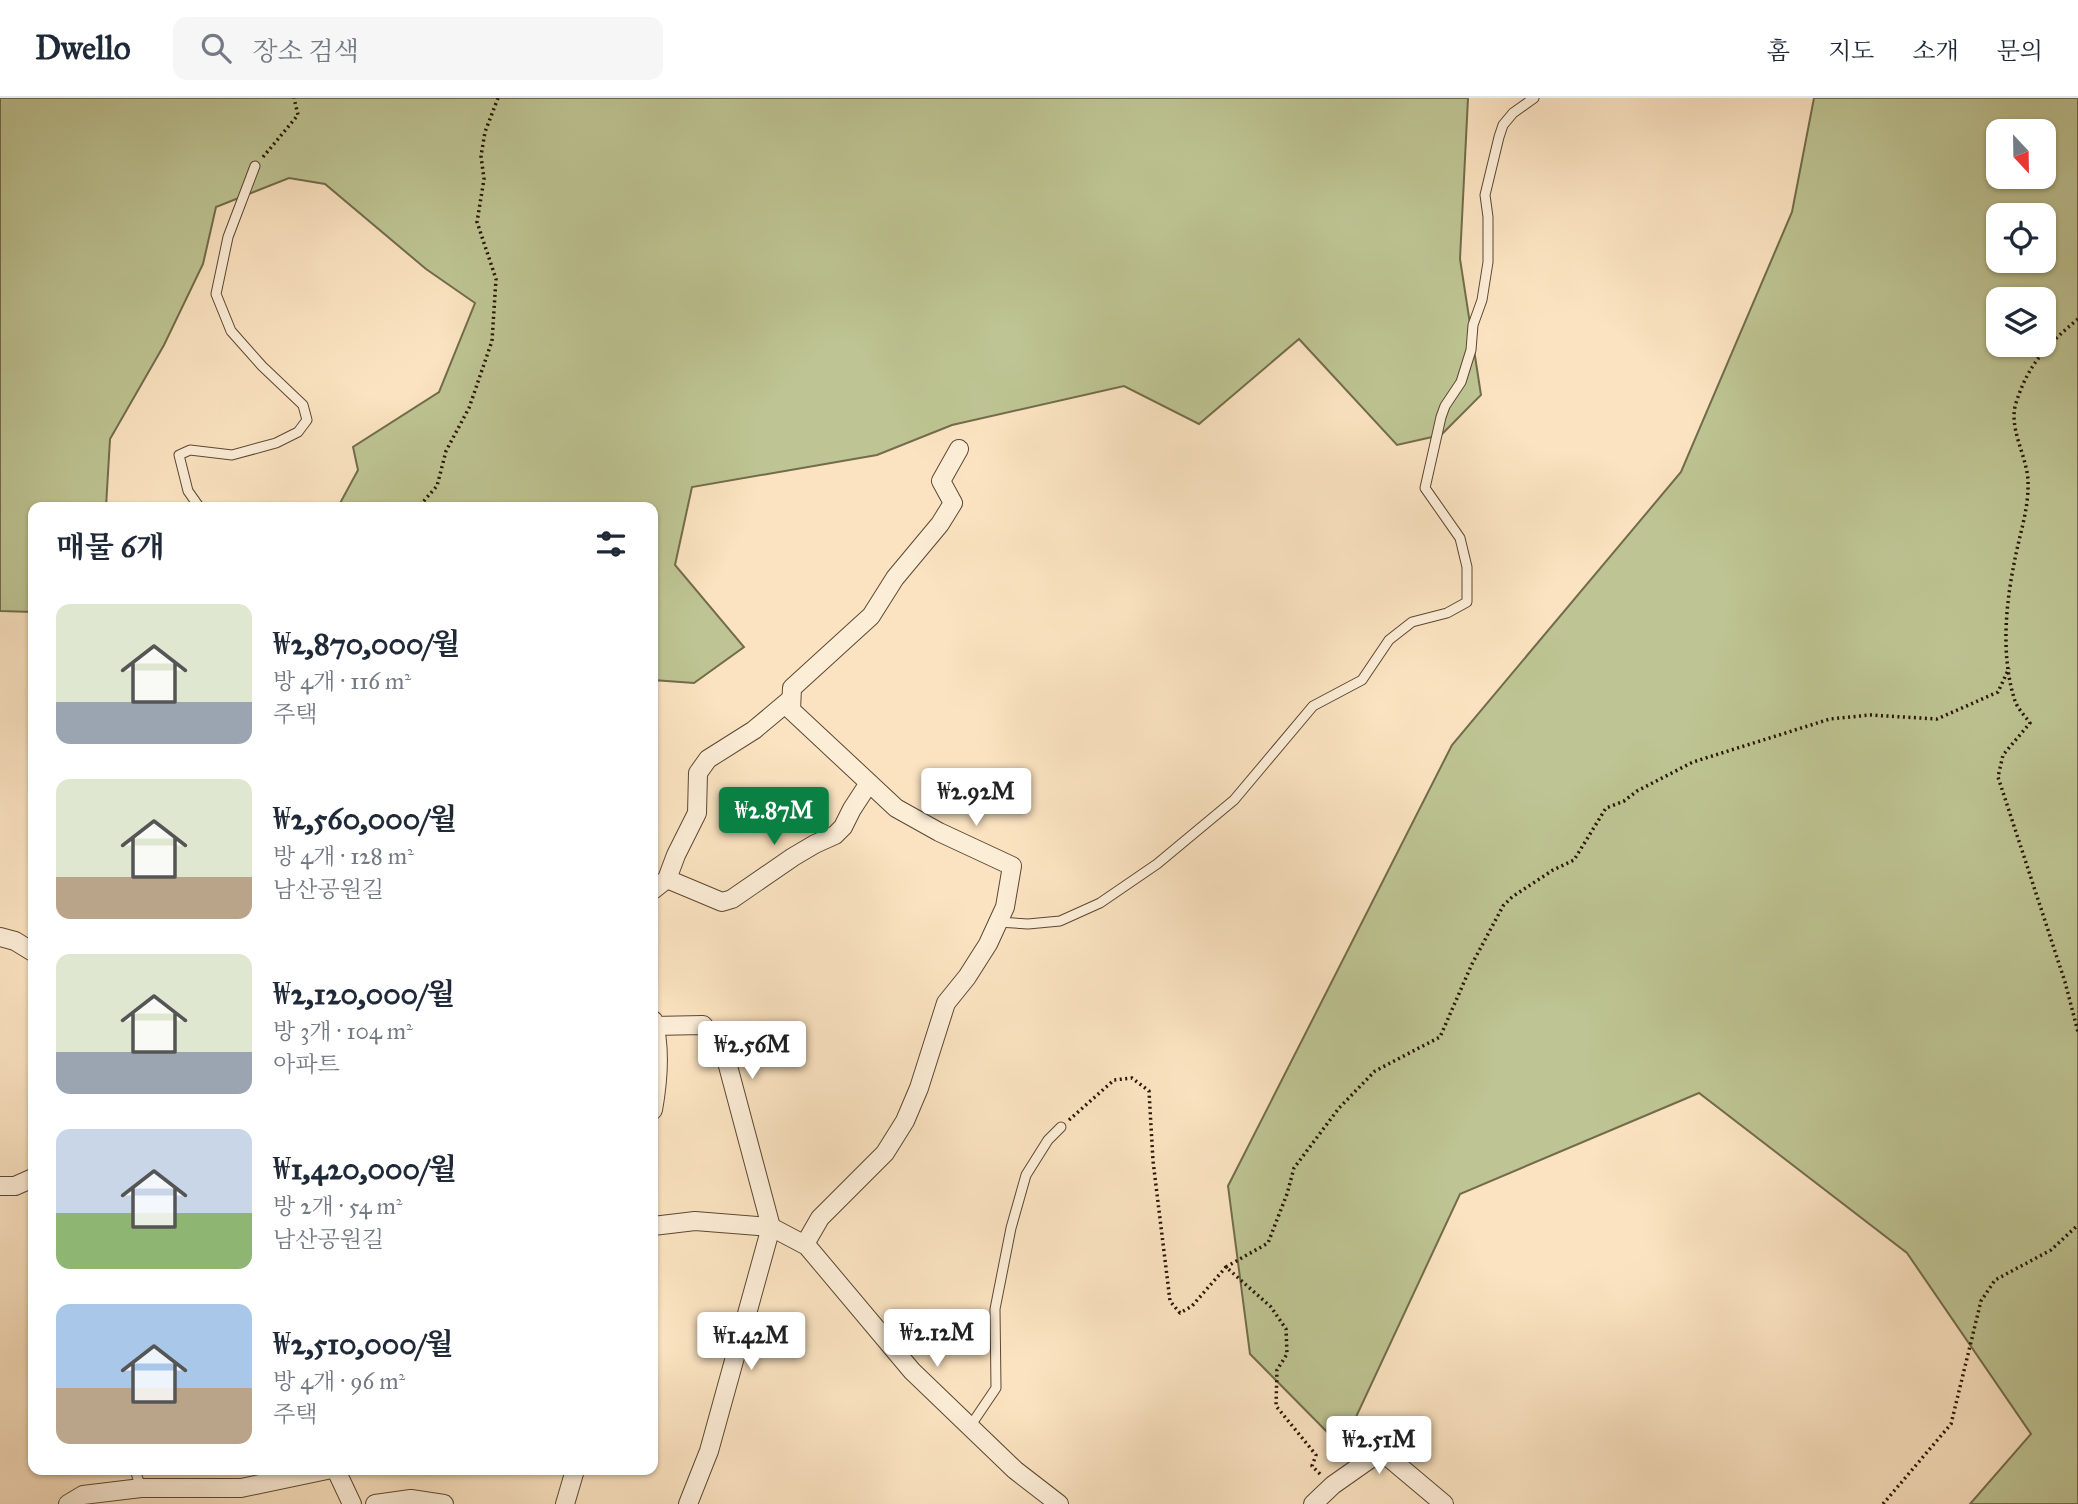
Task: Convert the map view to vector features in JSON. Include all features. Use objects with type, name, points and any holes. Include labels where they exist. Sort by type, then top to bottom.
[{"type":"street","points":[[806,1245],[820,1218],[885,1153],[905,1121],[919,1088],[946,1003],[974,966],[1005,907],[1012,866],[939,832],[896,808],[791,710],[792,688],[872,616],[895,578],[940,524],[953,503],[941,481],[959,449]]},
{"type":"street","points":[[791,699],[754,730],[708,759],[698,773],[697,813],[660,884],[722,902],[732,899],[793,857],[835,835],[843,827],[869,783]]},
{"type":"street","points":[[0,937],[28,947]]},
{"type":"street","points":[[658,1024],[704,1025],[724,1051],[771,1227],[709,1451],[688,1504]]},
{"type":"street","points":[[0,1186],[15,1186],[28,1180]]},
{"type":"street","points":[[658,1225],[695,1221],[771,1227],[806,1245],[912,1371],[1015,1470],[1059,1504]]},
{"type":"street","points":[[1313,1504],[1333,1485],[1370,1459],[1387,1455],[1444,1504]]},
{"type":"street","points":[[68,1504],[83,1494],[141,1488],[243,1496],[311,1475]]},
{"type":"street","points":[[338,1475],[352,1504]]},
{"type":"street","points":[[565,1504],[574,1475]]},
{"type":"street","points":[[374,1504],[411,1500],[444,1504]]},
{"type":"lane","points":[[998,922],[1028,924],[1060,921],[1100,903],[1157,864],[1234,800],[1312,706],[1362,680],[1389,640],[1412,622],[1447,613],[1467,601],[1467,567],[1460,538],[1424,488],[1441,417],[1461,382],[1471,350],[1473,325],[1482,300],[1488,262],[1485,195],[1499,137],[1503,125],[1534,98]]},
{"type":"lane","points":[[196,502],[188,491],[179,455],[190,450],[232,455],[276,443],[298,432],[307,420],[303,405],[262,366],[231,331],[216,294],[228,237],[256,166]]},
{"type":"lane","points":[[969,1428],[996,1388],[995,1309],[1011,1228],[1026,1175],[1048,1140],[1061,1127]]},
{"type":"lane","points":[[137,1475],[141,1488]]},
{"type":"path","points":[[256,166],[298,115],[294,98]]},
{"type":"path","points":[[423,502],[437,486],[446,451],[469,408],[492,341],[496,279],[477,222],[484,179],[481,156],[485,132],[498,98]]},
{"type":"path","points":[[2078,319],[2036,359],[2015,404],[2014,418],[2028,480],[2025,516],[2008,611],[2009,668],[2015,704],[2030,723],[2003,755],[1998,777],[2066,982],[2078,1032]]},
{"type":"path","points":[[1061,1127],[1114,1080],[1132,1078],[1149,1091],[1153,1161],[1170,1301],[1180,1314],[1192,1306],[1227,1267],[1268,1244],[1294,1168],[1339,1108],[1375,1071],[1440,1038],[1462,985],[1503,906],[1553,870],[1574,860],[1606,808],[1624,801],[1637,791],[1693,762],[1830,719],[1870,715],[1937,719],[1998,692],[2009,668]]},
{"type":"path","points":[[1883,1504],[1951,1424],[1981,1301],[1995,1280],[2051,1250],[2078,1225]]},
{"type":"path","points":[[1227,1267],[1270,1307],[1286,1329],[1287,1354],[1277,1370],[1276,1406],[1316,1455],[1312,1466],[1333,1485]]},
{"type":"green space","points":[[0,98],[1468,98],[1460,259],[1481,395],[1441,435],[1397,445],[1299,339],[1199,424],[1124,386],[952,425],[877,455],[692,487],[675,565],[744,647],[694,683],[658,680],[658,502],[341,502],[358,470],[353,447],[439,392],[475,303],[426,269],[325,184],[289,178],[216,207],[203,264],[164,345],[110,439],[106,502],[28,502],[28,612],[0,611]]},
{"type":"green space","points":[[1814,98],[2078,98],[2078,1504],[1970,1504],[2031,1434],[1907,1253],[1699,1093],[1460,1194],[1342,1447],[1250,1354],[1228,1186],[1452,745],[1681,472],[1792,212]]}]
